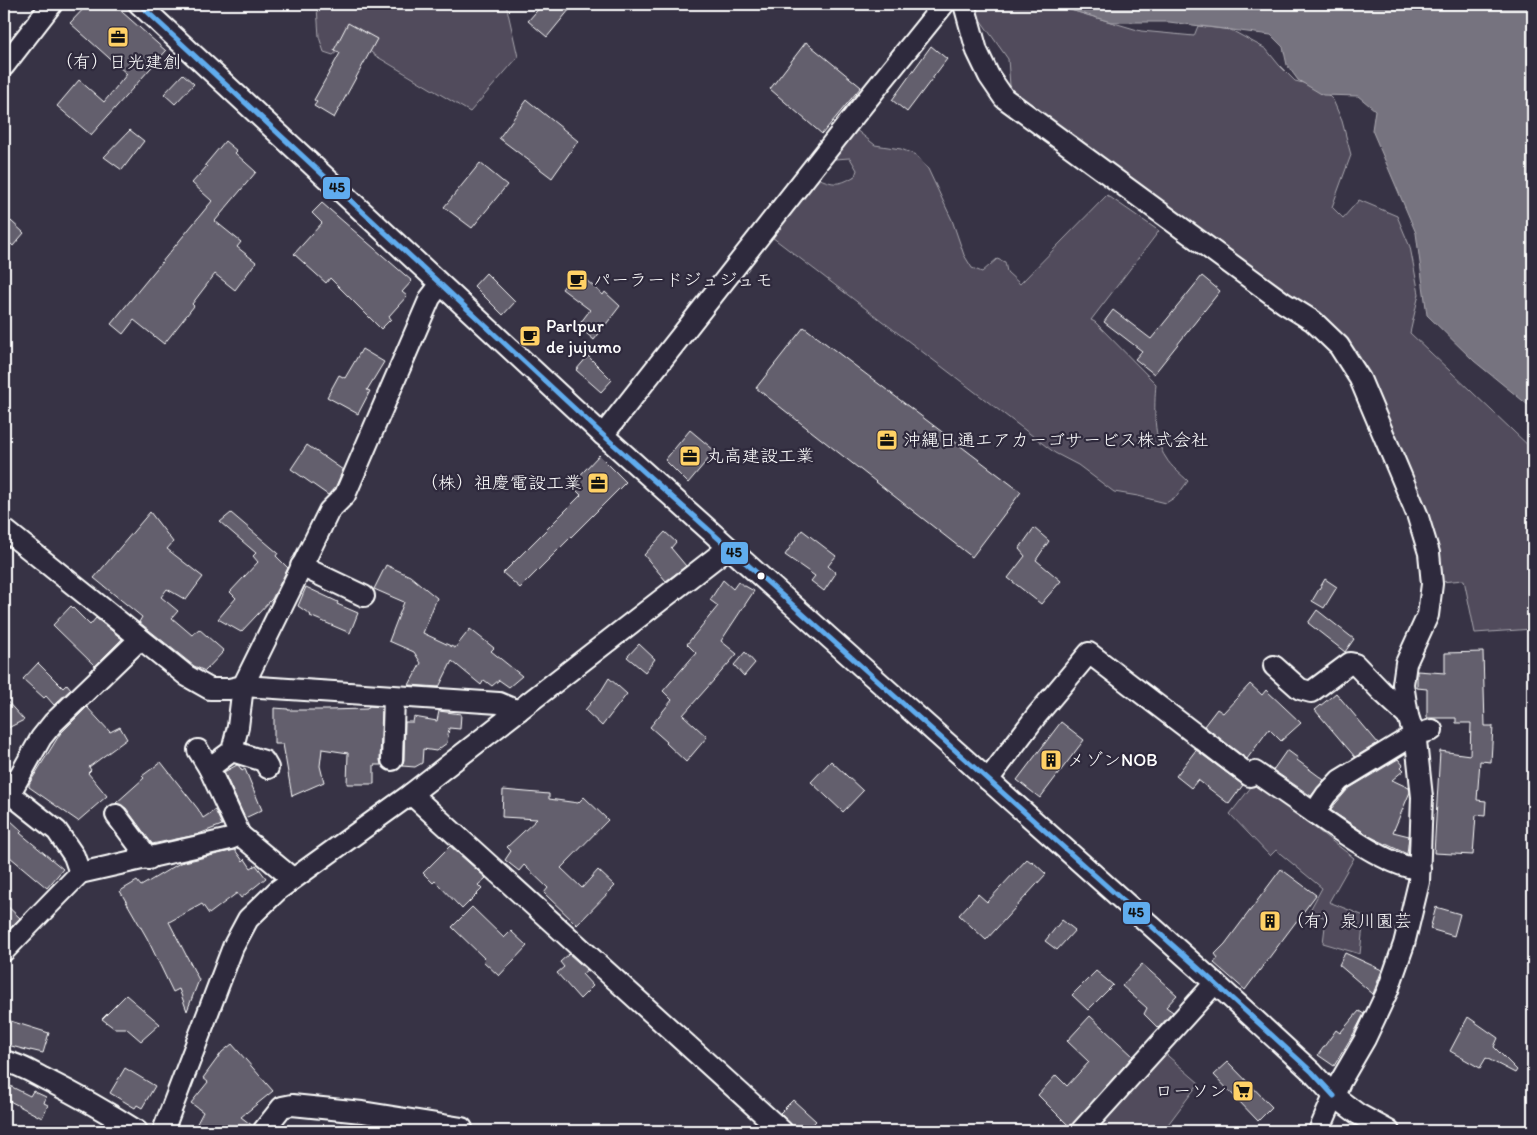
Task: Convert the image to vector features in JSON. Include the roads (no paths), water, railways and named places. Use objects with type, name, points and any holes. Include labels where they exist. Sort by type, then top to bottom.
[{"type":"street","points":[[4,66],[52,4]]},
{"type":"street","points":[[140,4],[603,435],[1215,983],[1312,1072],[1334,1096],[1358,1114],[1388,1131]]},
{"type":"street","points":[[603,435],[944,4]]},
{"type":"street","points":[[964,4],[977,51],[989,76],[1004,98],[1284,303],[1313,321],[1339,346],[1360,379],[1417,514],[1429,553],[1432,584],[1428,615],[1406,663],[1403,684],[1418,727],[1422,797],[1419,882],[1404,944],[1388,990],[1365,1039],[1340,1082],[1319,1131]]},
{"type":"street","points":[[209,768],[232,751],[238,727],[242,686],[329,511],[345,494],[430,298],[440,285]]},
{"type":"street","points":[[4,529],[187,676],[210,689],[229,689],[242,686],[499,703],[518,711]]},
{"type":"street","points":[[163,1131],[233,947],[248,919],[262,904],[292,878],[411,794],[728,548]]},
{"type":"street","points":[[301,566],[364,596]]},
{"type":"street","points":[[80,874],[74,856],[58,831],[7,791],[53,723],[140,639]]},
{"type":"street","points":[[988,780],[1037,715],[1089,653],[1250,776],[1255,772],[1363,846],[1409,868],[1420,869]]},
{"type":"street","points":[[1274,666],[1300,689],[1311,692],[1350,663],[1355,664],[1418,727]]},
{"type":"street","points":[[392,760],[394,697]]},
{"type":"street","points":[[1314,813],[1326,795],[1340,780],[1418,727]]},
{"type":"street","points":[[198,750],[209,768],[240,835],[292,878]]},
{"type":"street","points":[[232,751],[264,761],[268,768]]},
{"type":"street","points":[[411,794],[782,1131]]},
{"type":"street","points":[[116,815],[149,859]]},
{"type":"street","points":[[4,951],[80,874],[149,859],[240,835]]},
{"type":"street","points":[[1081,1131],[1215,983]]},
{"type":"street","points":[[4,1061],[13,1063],[48,1080],[137,1131]]},
{"type":"street","points":[[263,1131],[282,1107],[292,1105],[362,1112],[462,1128]]},
{"type":"place","name":"（有）日光建創","points":[[118,37]]},
{"type":"place","name":"パーラードジュジュモ","points":[[577,280]]},
{"type":"place","name":"Parlpur de jujumo","points":[[530,336]]},
{"type":"place","name":"沖縄日通エアカーゴサービス株式会社","points":[[887,440]]},
{"type":"place","name":"丸高建設工業","points":[[690,456]]},
{"type":"place","name":"（株）祖慶電設工業","points":[[598,483]]},
{"type":"place","name":"メゾンNOB","points":[[1051,760]]},
{"type":"place","name":"（有）泉川園芸","points":[[1270,921]]},
{"type":"place","name":"ローソン","points":[[1243,1091]]}]
